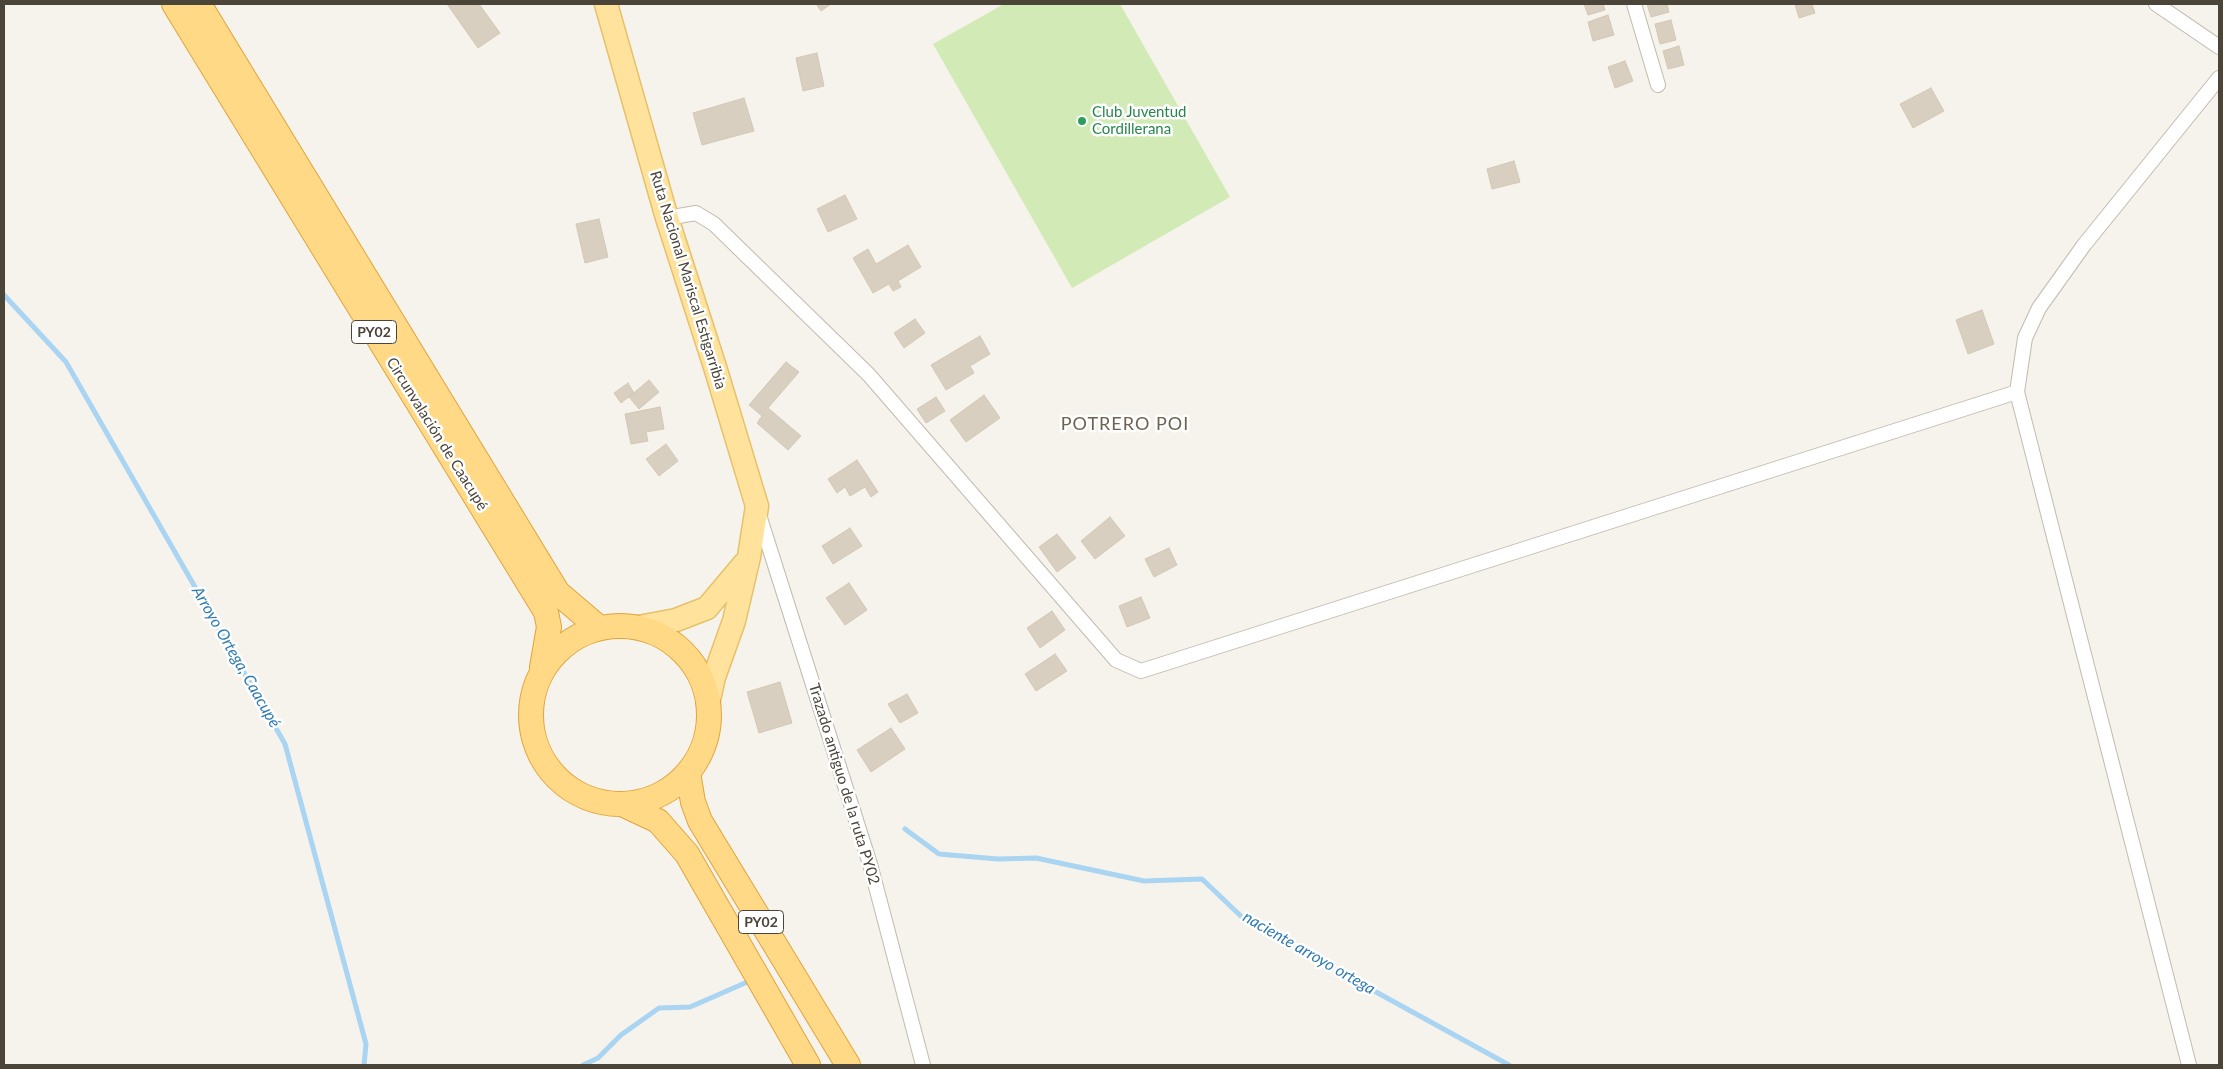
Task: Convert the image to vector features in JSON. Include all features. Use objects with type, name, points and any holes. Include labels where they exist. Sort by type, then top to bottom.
[{"type":"highway","name":"Circunvalación de Caacupé","points":[[174,4],[546,612],[549,627],[542,667]]},
{"type":"highway","name":"Circunvalación de Caacupé","points":[[199,4],[558,592],[598,627]]},
{"type":"highway","name":"PY02","points":[[624,805],[648,800],[670,790],[688,773],[701,752],[708,728],[708,704],[696,669],[672,642],[639,627],[598,627],[568,641],[542,667],[536,682],[530,711],[534,741],[547,767],[568,788],[595,801],[624,805],[658,821],[687,854],[808,1065]]},
{"type":"highway","name":"PY02","points":[[688,773],[700,821],[848,1065]]},
{"type":"main road","name":"Ruta Nacional Mariscal Estigarribia","points":[[606,4],[667,218],[716,368],[757,506],[749,557],[734,621],[714,677],[708,704]]},
{"type":"main road","points":[[639,627],[676,620],[707,608],[726,588],[749,557]]},
{"type":"street","points":[[1634,4],[1658,85]]},
{"type":"street","points":[[2156,4],[2219,47]]},
{"type":"street","points":[[2189,1065],[2017,392],[2025,338],[2039,308],[2084,246],[2219,78]]},
{"type":"street","points":[[667,218],[696,213],[714,224],[869,374],[1116,660],[1141,670],[2017,392]]},
{"type":"street","name":"Trazado antiguo de la ruta PY02","points":[[757,506],[870,864],[923,1065]]},
{"type":"green space","name":"Club Juventud Cordillerana","points":[[1004,4],[1120,4],[1230,197],[1072,288],[933,44]]},
{"type":"building","points":[[447,4],[479,4],[500,33],[478,48]]},
{"type":"building","points":[[816,4],[831,4],[821,11]]},
{"type":"building","points":[[1584,4],[1603,4],[1605,10],[1588,15]]},
{"type":"building","points":[[1647,4],[1667,4],[1669,12],[1651,17]]},
{"type":"building","points":[[1795,4],[1812,4],[1815,13],[1799,18]]},
{"type":"building","points":[[1608,15],[1614,35],[1593,41],[1588,22]]},
{"type":"building","points":[[1671,20],[1676,40],[1660,44],[1655,24]]},
{"type":"building","points":[[1679,46],[1684,65],[1668,69],[1663,51]]},
{"type":"building","points":[[817,53],[824,86],[803,91],[796,58]]},
{"type":"building","points":[[1625,61],[1633,81],[1615,88],[1608,67]]},
{"type":"building","points":[[1931,88],[1944,111],[1913,128],[1900,104]]},
{"type":"building","points":[[744,98],[754,131],[702,145],[693,113]]},
{"type":"building","points":[[1514,161],[1520,182],[1492,189],[1487,169]]},
{"type":"building","points":[[845,195],[857,219],[828,232],[817,209]]},
{"type":"building","points":[[599,219],[608,257],[585,263],[576,224]]},
{"type":"building","points":[[908,245],[921,267],[898,281],[901,287],[893,291],[889,284],[873,293],[853,258],[868,249],[876,264]]},
{"type":"building","points":[[1982,310],[1994,344],[1968,354],[1956,320]]},
{"type":"building","points":[[915,319],[925,333],[904,348],[894,333]]},
{"type":"building","points":[[980,336],[990,354],[970,366],[974,373],[946,390],[931,365]]},
{"type":"building","points":[[786,362],[799,372],[768,408],[801,436],[788,450],[757,423],[762,416],[749,405]]},
{"type":"building","points":[[649,380],[659,392],[639,409],[629,397]]},
{"type":"building","points":[[628,383],[634,393],[621,403],[614,393]]},
{"type":"building","points":[[984,395],[1000,418],[966,442],[950,420]]},
{"type":"building","points":[[936,397],[945,411],[926,423],[917,409]]},
{"type":"building","points":[[660,407],[664,429],[646,432],[648,441],[631,444],[625,414]]},
{"type":"building","points":[[666,444],[678,461],[659,476],[646,459]]},
{"type":"building","points":[[857,460],[878,492],[871,497],[865,487],[850,496],[845,487],[837,493],[828,479]]},
{"type":"building","points":[[1110,517],[1125,536],[1095,559],[1081,541]]},
{"type":"building","points":[[850,528],[862,546],[833,564],[822,546]]},
{"type":"building","points":[[1057,534],[1076,558],[1057,572],[1039,547]]},
{"type":"building","points":[[1169,548],[1177,565],[1154,577],[1145,559]]},
{"type":"building","points":[[849,583],[867,610],[845,625],[826,598]]},
{"type":"building","points":[[1141,597],[1150,618],[1127,627],[1119,606]]},
{"type":"building","points":[[1052,611],[1065,630],[1040,648],[1027,628]]},
{"type":"building","points":[[1055,654],[1067,671],[1036,691],[1025,674]]},
{"type":"building","points":[[780,682],[792,723],[759,733],[747,692]]},
{"type":"building","points":[[907,694],[918,713],[900,723],[888,704]]},
{"type":"building","points":[[891,728],[905,749],[871,772],[857,750]]},
{"type":"waterway","name":"Arroyo Ortega, Caacupé","points":[[4,295],[66,362],[285,744],[366,1044],[364,1065]]},
{"type":"waterway","name":"naciente arroyo ortega","points":[[905,829],[939,854],[998,859],[1036,858],[1144,881],[1202,879],[1245,920],[1509,1065]]},
{"type":"waterway","name":"naciente arroyo ortega","points":[[583,1065],[598,1058],[621,1035],[659,1008],[690,1007],[745,983]]},
{"type":"place","name":"Club Juventud Cordillerana","points":[[1082,121]]},
{"type":"district","name":"POTRERO POI","points":[[1125,424]]}]
